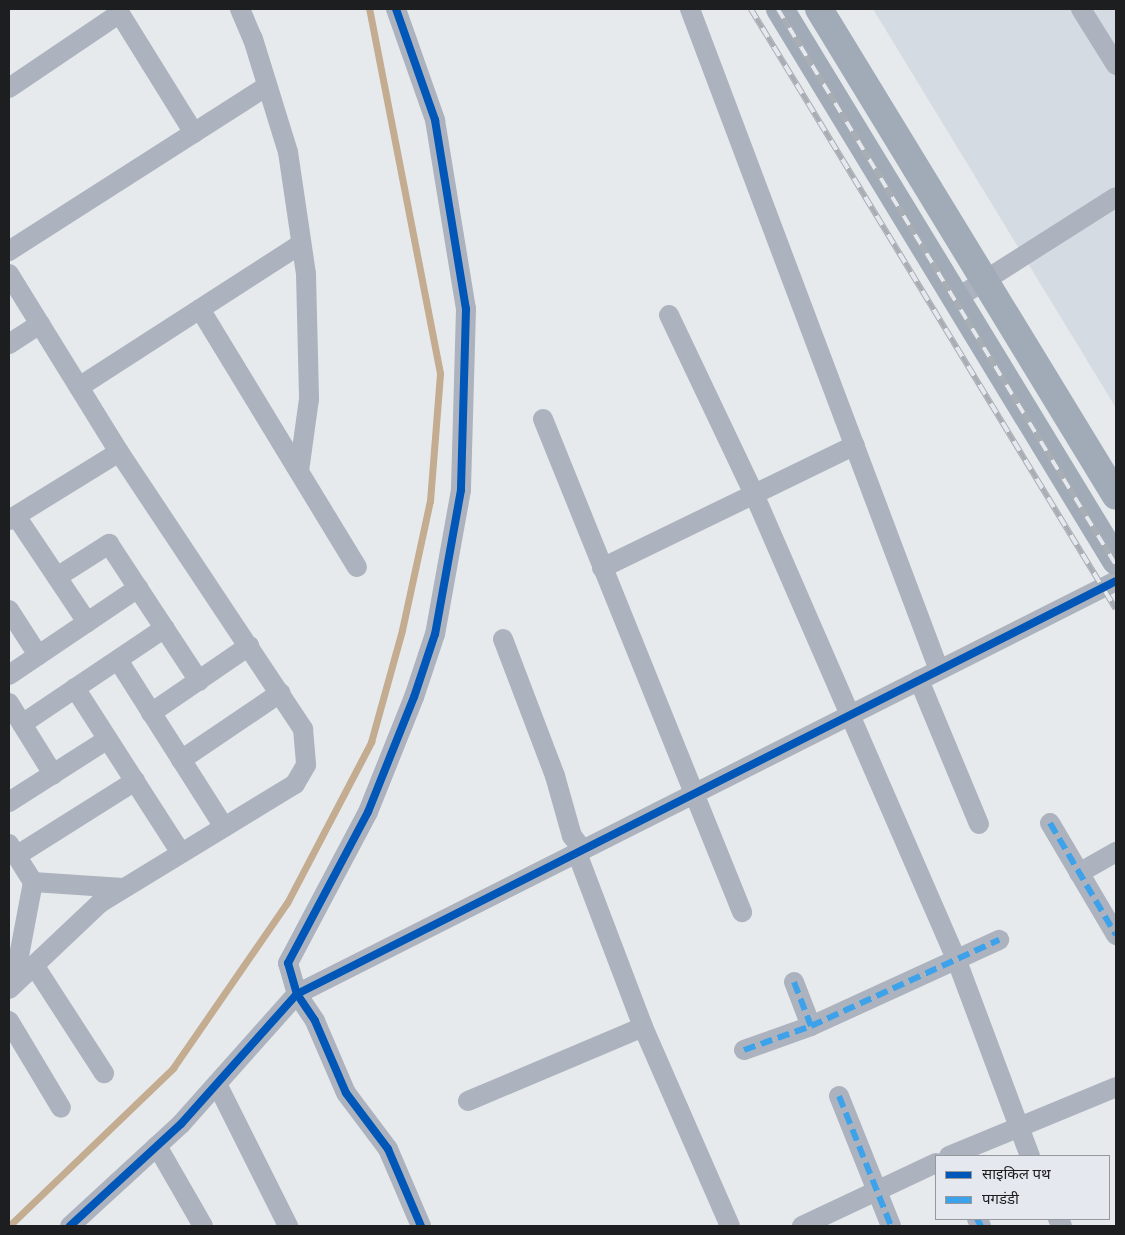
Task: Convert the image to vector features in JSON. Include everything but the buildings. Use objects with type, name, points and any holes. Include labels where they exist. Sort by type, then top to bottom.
[{"type":"main road","points":[[780,9],[1116,561]]},
{"type":"main road","points":[[819,9],[1116,496]]},
{"type":"street","points":[[240,9],[288,152],[306,274],[309,399],[299,472]]},
{"type":"street","points":[[396,9],[435,120],[466,309],[461,490],[435,634],[423,670],[368,812],[288,963],[297,994],[315,1021],[346,1093],[388,1149],[421,1226]]},
{"type":"street","points":[[690,9],[939,670]]},
{"type":"street","points":[[1081,9],[1116,65]]},
{"type":"street","points":[[9,88],[119,11],[194,133]]},
{"type":"street","points":[[9,251],[267,86]]},
{"type":"street","points":[[957,298],[1116,197]]},
{"type":"street","points":[[79,388],[301,244]]},
{"type":"street","points":[[9,274],[120,452],[303,729],[306,765],[295,784],[100,903],[12,986]]},
{"type":"street","points":[[200,309],[357,567]]},
{"type":"street","points":[[669,315],[754,494],[956,961],[1018,1129],[1030,1155]]},
{"type":"street","points":[[9,344],[40,324]]},
{"type":"street","points":[[543,419],[692,795],[742,912]]},
{"type":"street","points":[[602,568],[855,445]]},
{"type":"street","points":[[87,622],[57,577],[12,518],[120,452]]},
{"type":"street","points":[[57,577],[109,544],[199,681]]},
{"type":"street","points":[[70,1226],[157,1146],[218,1086],[297,994],[1116,581]]},
{"type":"street","points":[[9,675],[138,588]]},
{"type":"street","points":[[9,610],[38,655]]},
{"type":"street","points":[[22,724],[165,628]]},
{"type":"street","points":[[503,639],[555,776],[572,836],[580,852],[643,1027],[730,1226]]},
{"type":"street","points":[[151,713],[249,646]]},
{"type":"street","points":[[118,660],[224,827]]},
{"type":"street","points":[[920,680],[979,824]]},
{"type":"street","points":[[75,688],[181,853]]},
{"type":"street","points":[[181,760],[280,694]]},
{"type":"street","points":[[9,703],[53,774]]},
{"type":"street","points":[[9,802],[108,739]]},
{"type":"street","points":[[12,986],[33,882],[13,850],[135,782]]},
{"type":"street","points":[[1050,823],[1116,935]]},
{"type":"street","points":[[1079,873],[1116,852]]},
{"type":"street","points":[[33,882],[123,888]]},
{"type":"street","points":[[744,1050],[810,1026],[999,940]]},
{"type":"street","points":[[34,965],[104,1073]]},
{"type":"street","points":[[794,982],[810,1026]]},
{"type":"street","points":[[9,1021],[61,1108]]},
{"type":"street","points":[[468,1101],[643,1027]]},
{"type":"street","points":[[218,1086],[288,1226]]},
{"type":"street","points":[[952,1155],[1116,1087]]},
{"type":"street","points":[[839,1096],[891,1226]]},
{"type":"street","points":[[157,1146],[203,1226]]},
{"type":"street","points":[[802,1226],[935,1162]]},
{"type":"shaded area","points":[[873,9],[1116,9],[1116,408]]},
{"type":"waterway","points":[[9,1226],[173,1068],[287,903],[371,742],[402,630],[430,501],[440,373],[369,9]]},
{"type":"railway","points":[[751,9],[1116,609]]},
{"type":"railway","points":[[778,9],[1116,565]]},
{"type":"marked path","points":[[1050,823],[1116,935]]},
{"type":"marked path","points":[[744,1050],[811,1026],[999,940]]},
{"type":"marked path","points":[[794,982],[811,1026]]},
{"type":"marked path","points":[[839,1096],[891,1226]]},
{"type":"marked path","points":[[978,1220],[981,1226]]},
{"type":"cycle path","points":[[396,9],[435,120],[466,309],[461,490],[435,634],[414,697],[368,812],[288,963],[297,994],[315,1021],[346,1093],[388,1149],[421,1226]]},
{"type":"cycle path","points":[[70,1226],[181,1124],[297,994],[1116,581]]}]
